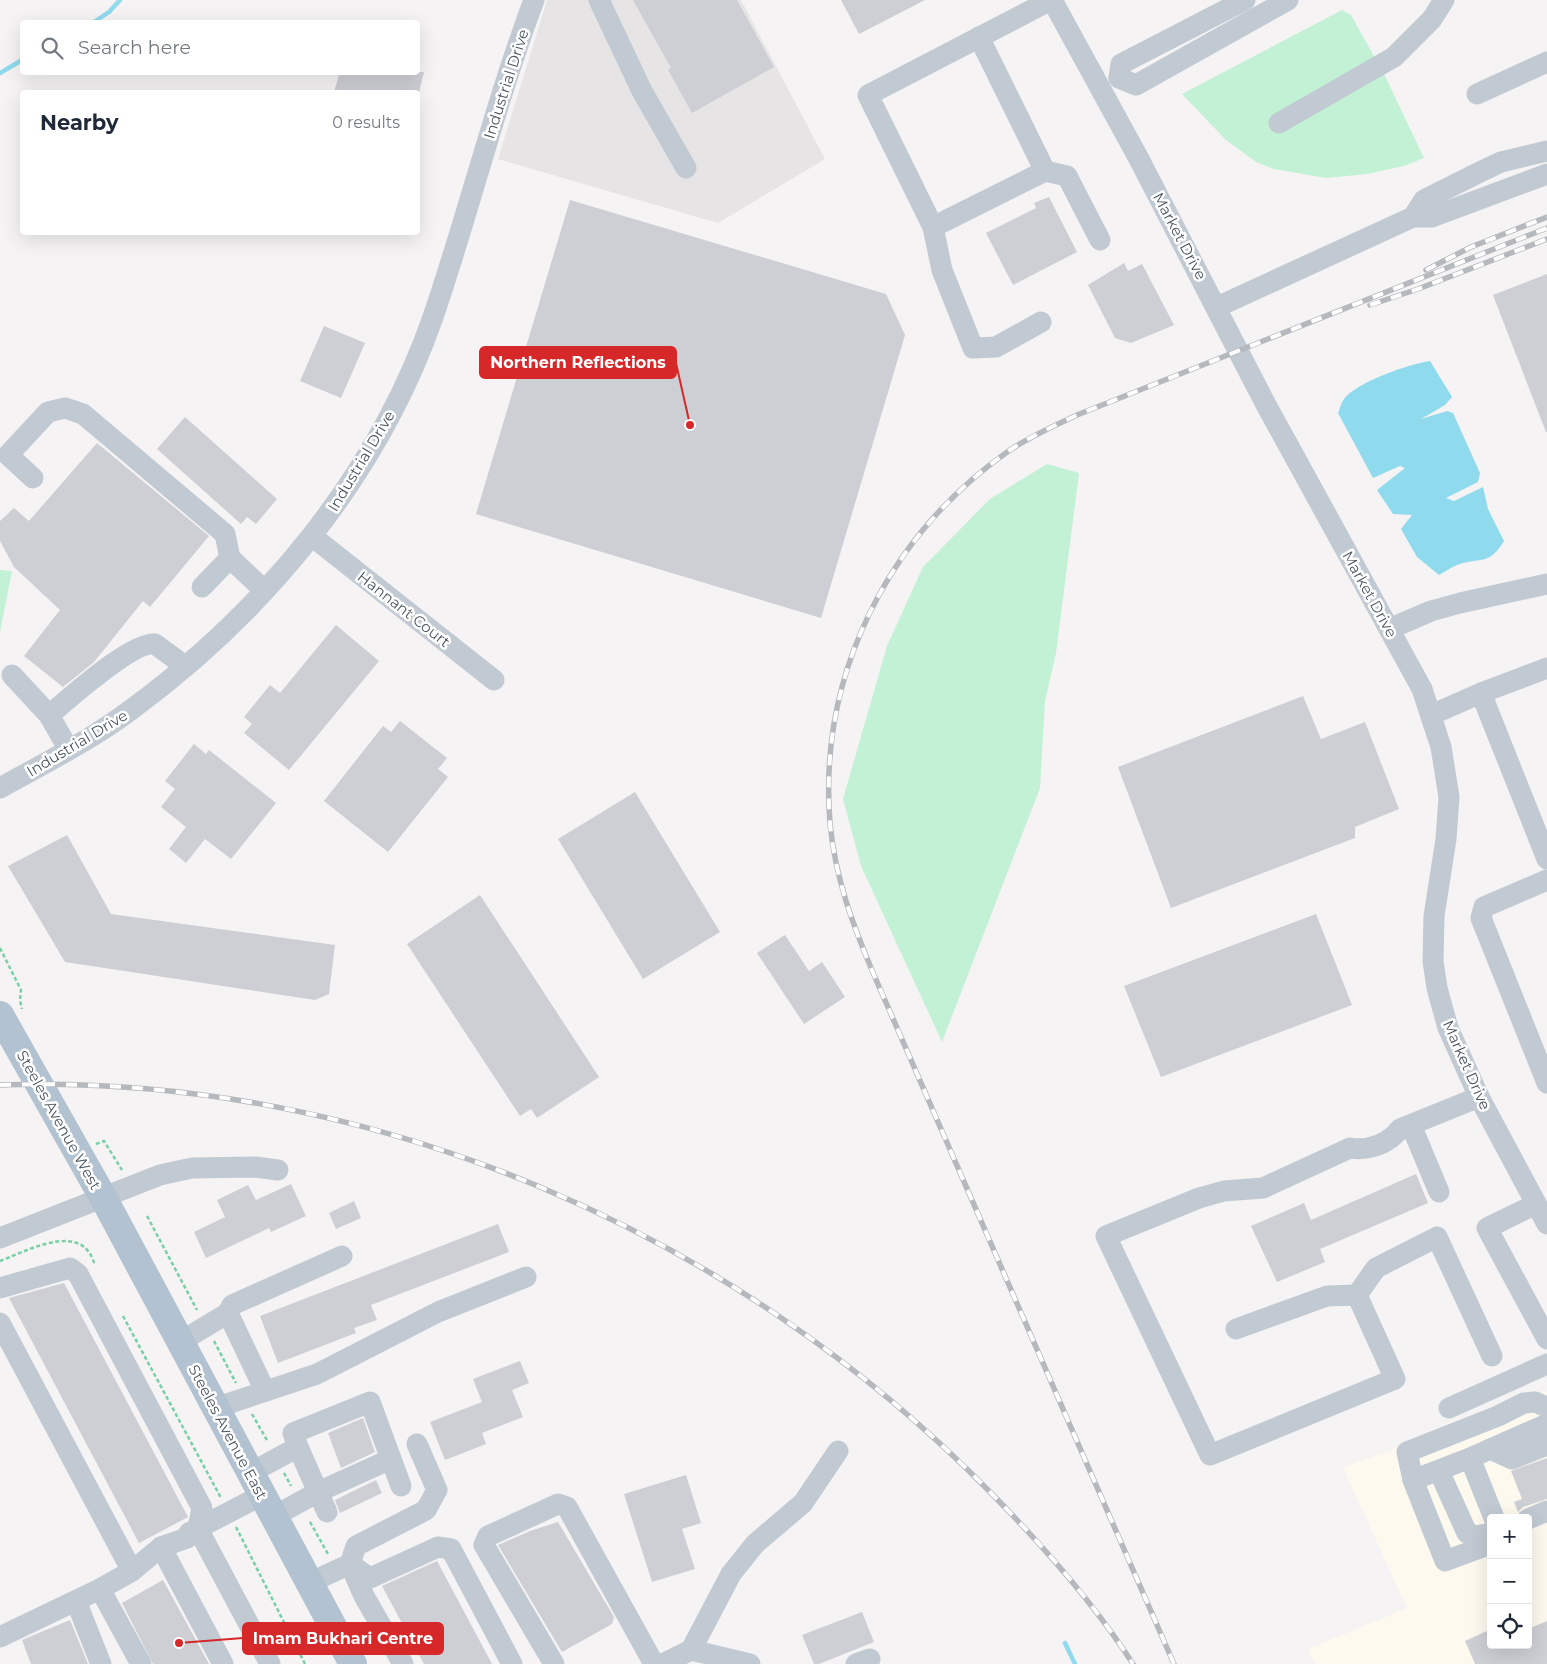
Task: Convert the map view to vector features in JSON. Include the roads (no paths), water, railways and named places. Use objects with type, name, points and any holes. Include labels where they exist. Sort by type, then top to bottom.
[{"type":"main road","name":"Steeles Avenue West","points":[[0,1015],[104,1199]]},
{"type":"main road","name":"Steeles Avenue East","points":[[104,1199],[309,1583],[345,1661]]},
{"type":"street","name":"Industrial Drive","points":[[0,788],[69,750],[132,710],[185,666],[240,616],[313,537],[347,488],[374,443],[417,356],[432,318],[517,47],[534,0]]},
{"type":"street","points":[[600,0],[642,91],[686,168]]},
{"type":"street","points":[[1041,322],[996,347],[973,348],[942,270],[933,227],[868,95],[1051,0]]},
{"type":"street","name":"Market Drive","points":[[1051,0],[1217,307],[1264,401],[1422,689],[1441,747],[1449,797],[1446,839],[1434,916],[1433,961],[1438,988],[1448,1028],[1479,1097],[1547,1224]]},
{"type":"street","points":[[1119,78],[1121,64],[1245,0]]},
{"type":"street","points":[[1119,78],[1136,85],[1288,0]]},
{"type":"street","points":[[1279,123],[1394,57],[1432,19],[1444,0]]},
{"type":"street","points":[[979,37],[1046,171]]},
{"type":"street","points":[[1477,94],[1547,62]]},
{"type":"street","points":[[1100,89],[1119,78]]},
{"type":"street","points":[[1413,217],[1424,200],[1465,179],[1500,162],[1547,151]]},
{"type":"street","points":[[933,227],[1046,171],[1067,176],[1100,240]]},
{"type":"street","points":[[1217,307],[1413,217],[1432,217],[1547,174]]},
{"type":"street","points":[[33,478],[8,455],[48,412],[65,408],[83,414],[225,534],[230,558],[264,590]]},
{"type":"street","name":"Hannant Court","points":[[313,537],[494,680]]},
{"type":"street","points":[[202,587],[230,558]]},
{"type":"street","points":[[1389,629],[1431,611],[1547,584]]},
{"type":"street","points":[[49,715],[120,658],[142,645],[155,644],[185,666]]},
{"type":"street","points":[[1431,716],[1480,693],[1547,668]]},
{"type":"street","points":[[12,675],[49,715],[69,750]]},
{"type":"street","points":[[1480,693],[1547,858]]},
{"type":"street","points":[[1547,880],[1484,907],[1481,918],[1547,1084]]},
{"type":"street","points":[[1357,1295],[1396,1379],[1210,1455],[1106,1236],[1199,1198],[1224,1191],[1263,1188],[1350,1148],[1364,1150],[1392,1139],[1405,1127],[1479,1097]]},
{"type":"street","points":[[1405,1127],[1439,1192]]},
{"type":"street","points":[[0,1238],[104,1199],[160,1175],[192,1168],[255,1167],[278,1170]]},
{"type":"street","points":[[1536,1204],[1487,1228],[1547,1339]]},
{"type":"street","points":[[1357,1295],[1376,1268],[1437,1237],[1492,1356]]},
{"type":"street","points":[[180,1342],[228,1313],[232,1305],[342,1256]]},
{"type":"street","points":[[0,1288],[70,1268],[78,1274],[202,1508],[193,1531]]},
{"type":"street","points":[[215,1408],[317,1374],[438,1312],[526,1277]]},
{"type":"street","points":[[1236,1329],[1327,1296],[1357,1295]]},
{"type":"street","points":[[228,1313],[265,1391]]},
{"type":"street","points":[[0,1323],[132,1571]]},
{"type":"street","points":[[1449,1408],[1547,1364]]},
{"type":"street","points":[[327,1512],[309,1497],[298,1446],[293,1433],[370,1402],[401,1486]]},
{"type":"street","points":[[1487,1545],[1445,1561],[1413,1480],[1407,1452],[1498,1416],[1512,1419],[1546,1412]]},
{"type":"street","points":[[1413,1480],[1490,1449],[1546,1412]]},
{"type":"street","points":[[309,1583],[343,1567],[356,1546],[426,1510],[437,1490],[417,1444]]},
{"type":"street","points":[[1490,1449],[1512,1459],[1547,1445]]},
{"type":"street","points":[[262,1495],[276,1458],[298,1446]]},
{"type":"street","points":[[663,1664],[691,1650],[731,1574],[755,1544],[803,1502],[838,1451]]},
{"type":"street","points":[[1470,1458],[1492,1514]]},
{"type":"street","points":[[0,1637],[100,1589],[132,1571],[173,1537],[183,1532],[193,1531],[262,1495],[309,1497],[391,1459]]},
{"type":"street","points":[[1439,1471],[1467,1533],[1476,1536],[1487,1534]]},
{"type":"street","points":[[554,1664],[484,1545],[488,1536],[558,1504],[567,1507],[654,1664]]},
{"type":"street","points":[[1532,1517],[1547,1511]]},
{"type":"street","points":[[1532,1529],[1547,1524]]},
{"type":"street","points":[[193,1531],[270,1664]]},
{"type":"street","points":[[165,1545],[223,1664]]},
{"type":"street","points":[[343,1567],[370,1578],[438,1546],[451,1549],[512,1664]]},
{"type":"street","points":[[343,1567],[364,1596],[403,1664]]},
{"type":"street","points":[[100,1589],[141,1664]]},
{"type":"street","points":[[76,1600],[101,1664]]},
{"type":"street","points":[[691,1650],[750,1664]]},
{"type":"water","points":[[1430,361],[1452,397],[1445,405],[1421,419],[1447,411],[1453,413],[1480,473],[1478,482],[1446,498],[1454,501],[1483,487],[1488,509],[1504,541],[1499,549],[1490,557],[1457,565],[1439,575],[1417,557],[1401,529],[1412,515],[1393,514],[1377,490],[1405,468],[1400,466],[1373,478],[1338,413],[1344,399],[1360,386],[1397,370]]},
{"type":"waterway","points":[[97,20],[109,12],[120,0]]},
{"type":"waterway","points":[[0,73],[20,61]]},
{"type":"waterway","points":[[1065,1643],[1075,1664]]},
{"type":"railway","points":[[1426,270],[1471,247],[1547,217]]},
{"type":"railway","points":[[1174,1664],[874,975],[852,920],[836,863],[830,823],[829,768],[836,714],[850,662],[870,613],[896,566],[929,523],[967,484],[1010,450],[1077,415],[1547,228]]},
{"type":"railway","points":[[1370,305],[1418,289],[1547,239]]},
{"type":"railway","points":[[0,1085],[138,1088],[275,1107],[409,1140],[539,1186],[664,1246],[782,1318],[892,1401],[993,1495],[1031,1535],[1085,1597],[1133,1664]]},
{"type":"place","name":"Northern Reflections","points":[[690,425]]},
{"type":"place","name":"Imam Bukhari Centre","points":[[179,1643]]}]
